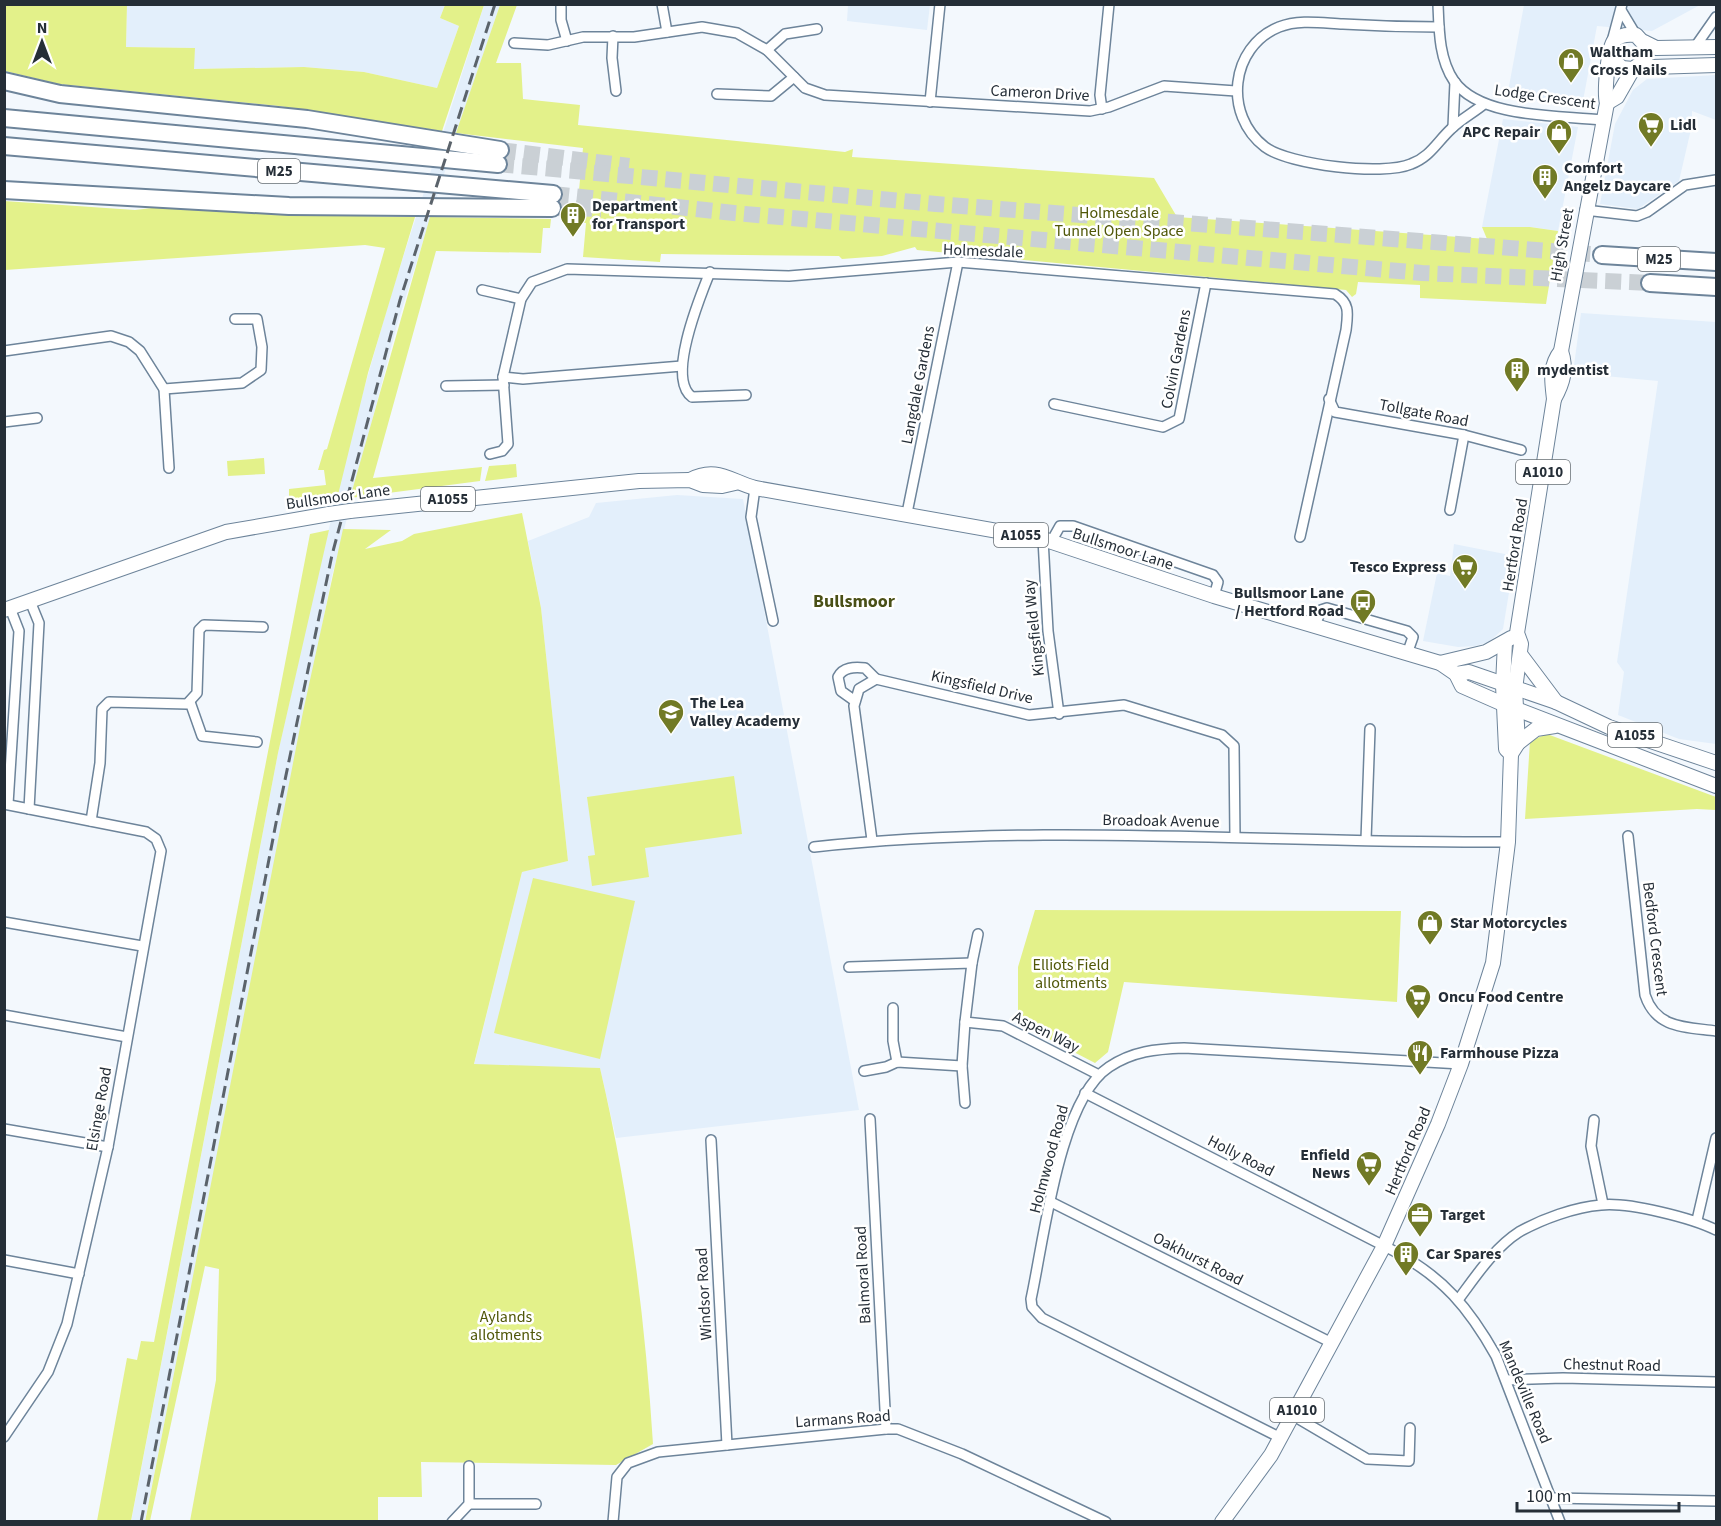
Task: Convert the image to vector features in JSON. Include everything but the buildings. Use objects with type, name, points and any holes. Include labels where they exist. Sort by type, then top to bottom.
[{"type":"highway","name":"M25","points":[[4,81],[60,94],[307,119],[499,157],[4,118]]},
{"type":"highway","name":"M25","points":[[4,146],[552,201],[289,206],[4,190]]},
{"type":"highway","name":"M25","points":[[1602,255],[1716,262]]},
{"type":"highway","name":"M25","points":[[1650,283],[1716,287]]},
{"type":"main road","points":[[1716,47],[1656,48],[1640,38],[1623,35],[1611,52],[1622,68],[1716,65]]},
{"type":"main road","points":[[1637,66],[1646,55],[1640,38]]},
{"type":"main road","name":"High Street","points":[[1566,322],[1585,210],[1607,103],[1604,92],[1611,52]]},
{"type":"main road","name":"High Street","points":[[1607,103],[1617,97],[1637,66]]},
{"type":"main road","name":"Hertford Road","points":[[1514,749],[1506,749],[1503,704],[1520,654],[1517,633],[1554,399],[1551,379],[1553,361],[1561,351],[1566,322]]},
{"type":"main road","name":"Bullsmoor Lane","points":[[7,609],[226,532],[351,511],[576,486],[690,480],[711,486],[735,483],[907,513],[1047,541],[1214,596],[1440,663],[1456,674],[1462,686],[1503,704]]},
{"type":"main road","points":[[1440,663],[1486,652],[1517,633]]},
{"type":"main road","name":"Hertford Road","points":[[1222,1521],[1248,1489],[1294,1416],[1384,1246],[1438,1124],[1491,974],[1508,842],[1517,708],[1509,687],[1505,642]]},
{"type":"main road","name":"A1010","points":[[1520,654],[1556,702]]},
{"type":"main road","name":"Bullsmoor Lane","points":[[1456,674],[1469,672],[1509,687]]},
{"type":"main road","name":"A1055","points":[[1509,687],[1556,702],[1610,727],[1716,763]]},
{"type":"main road","name":"A1055","points":[[1503,704],[1555,726],[1716,786]]},
{"type":"main road","points":[[1514,749],[1536,729],[1555,726]]},
{"type":"street","points":[[561,4],[561,20],[567,41]]},
{"type":"street","points":[[662,4],[667,32]]},
{"type":"street","points":[[930,102],[940,4]]},
{"type":"street","points":[[1102,109],[1100,95],[1109,4]]},
{"type":"street","points":[[1438,4],[1445,63],[1455,82],[1453,127]]},
{"type":"street","name":"High Street","points":[[1621,7],[1640,38]]},
{"type":"street","name":"High Street","points":[[1611,52],[1616,19],[1621,7]]},
{"type":"street","points":[[1695,47],[1716,17]]},
{"type":"street","name":"Lodge Crescent","points":[[1439,27],[1311,23],[1281,27],[1264,35],[1247,55],[1238,75],[1236,91],[1244,121],[1259,142],[1280,156],[1299,161],[1365,169],[1396,169],[1408,166],[1429,154],[1453,127],[1484,104]]},
{"type":"street","name":"Cameron Drive","points":[[514,43],[539,46],[613,36],[634,37],[687,27],[714,27],[745,36],[767,50],[812,92],[838,96],[1090,111],[1102,109],[1164,86],[1236,91]]},
{"type":"street","points":[[767,50],[786,34],[817,29]]},
{"type":"street","points":[[613,36],[612,58],[616,91]]},
{"type":"street","points":[[717,94],[771,96],[794,77]]},
{"type":"street","name":"Lodge Crescent","points":[[1455,82],[1484,104],[1602,120]]},
{"type":"street","points":[[1585,210],[1637,216],[1647,212],[1685,185],[1716,180]]},
{"type":"street","name":"Holmesdale","points":[[521,299],[532,282],[567,269],[789,276],[958,262],[1335,294],[1343,299],[1348,309],[1346,330],[1300,537]]},
{"type":"street","name":"Langdale Gardens","points":[[907,513],[958,262]]},
{"type":"street","points":[[710,272],[694,314],[682,366],[685,389],[692,397],[746,395]]},
{"type":"street","name":"Colvin Gardens","points":[[1054,405],[1163,427],[1179,419],[1206,283]]},
{"type":"street","points":[[482,290],[521,299],[504,381],[508,444],[502,451],[490,454]]},
{"type":"street","points":[[164,389],[242,383],[261,370],[262,347],[257,319],[235,319]]},
{"type":"street","points":[[4,351],[111,336],[122,338],[140,351],[164,389],[169,468]]},
{"type":"street","points":[[446,386],[682,366]]},
{"type":"street","name":"Tollgate Road","points":[[1329,399],[1335,411],[1464,435],[1521,450]]},
{"type":"street","points":[[4,422],[37,418]]},
{"type":"street","points":[[1450,510],[1464,435]]},
{"type":"street","points":[[755,488],[751,517],[773,621]]},
{"type":"street","points":[[1047,541],[1060,526],[1073,526],[1213,575],[1218,582],[1214,596]]},
{"type":"street","name":"Kingsfield Way","points":[[1047,541],[1048,632],[1059,714]]},
{"type":"street","points":[[29,809],[39,623],[30,601]]},
{"type":"street","points":[[1315,626],[1321,609],[1328,608],[1407,631],[1413,637],[1407,654]]},
{"type":"street","points":[[7,609],[19,631],[6,804],[91,821],[100,763],[102,709],[109,702],[190,702]]},
{"type":"street","points":[[190,702],[197,693],[200,630],[204,625],[263,627]]},
{"type":"street","name":"Kingsfield Drive","points":[[872,840],[855,701],[846,695],[838,684],[841,672],[850,668],[865,668],[876,679],[886,679],[1029,715],[1059,714],[1124,705],[1177,719],[1229,739],[1234,746],[1235,837]]},
{"type":"street","points":[[855,701],[859,689],[876,679]]},
{"type":"street","points":[[190,702],[202,736],[257,742]]},
{"type":"street","points":[[1366,840],[1370,729]]},
{"type":"street","name":"Elsinge Road","points":[[4,1437],[48,1372],[67,1324],[108,1147],[142,946],[162,851],[156,839],[146,832],[91,821]]},
{"type":"street","name":"Broadoak Avenue","points":[[814,847],[872,840],[1050,834],[1508,842]]},
{"type":"street","name":"Bedford Crescent","points":[[1628,836],[1645,995],[1650,1010],[1660,1019],[1676,1025],[1716,1031]]},
{"type":"street","points":[[4,922],[142,946]]},
{"type":"street","points":[[965,1103],[962,1066],[965,1022],[978,934]]},
{"type":"street","points":[[849,967],[972,963]]},
{"type":"street","points":[[893,1008],[892,1041],[897,1062]]},
{"type":"street","points":[[4,1015],[127,1037]]},
{"type":"street","name":"Aspen Way","points":[[965,1022],[1003,1026],[1099,1076]]},
{"type":"street","name":"Holmwood Road","points":[[1281,1438],[1042,1318],[1032,1307],[1030,1299],[1051,1202],[1073,1117],[1085,1093],[1099,1076],[1126,1057],[1146,1050],[1184,1048],[1461,1064]]},
{"type":"street","points":[[864,1071],[886,1067],[897,1062],[962,1066]]},
{"type":"street","name":"Holly Road","points":[[1085,1093],[1384,1246]]},
{"type":"street","name":"Balmoral Road","points":[[870,1119],[886,1429]]},
{"type":"street","points":[[1594,1120],[1591,1146],[1603,1204]]},
{"type":"street","points":[[4,1129],[108,1147]]},
{"type":"street","points":[[1697,1220],[1716,1138]]},
{"type":"street","name":"Windsor Road","points":[[711,1140],[727,1445]]},
{"type":"street","name":"Oakhurst Road","points":[[1051,1202],[1332,1343]]},
{"type":"street","points":[[1458,1300],[1496,1252],[1518,1233],[1549,1219],[1603,1204],[1697,1220],[1716,1230]]},
{"type":"street","name":"Mandeville Road","points":[[1384,1246],[1419,1264],[1458,1300],[1481,1330],[1506,1380],[1560,1521]]},
{"type":"street","points":[[4,1260],[79,1274]]},
{"type":"street","name":"Chestnut Road","points":[[1506,1380],[1563,1378],[1716,1382]]},
{"type":"street","points":[[1294,1416],[1367,1459],[1409,1461],[1410,1428]]},
{"type":"street","name":"Larmans Road","points":[[613,1521],[617,1477],[628,1462],[658,1452],[886,1429],[898,1430],[962,1454],[1106,1521]]},
{"type":"street","points":[[452,1521],[469,1504],[469,1466]]},
{"type":"street","points":[[1551,1498],[1716,1501]]},
{"type":"street","points":[[469,1504],[536,1504]]},
{"type":"shaded area","points":[[127,5],[445,5],[440,18],[459,26],[437,88],[364,72],[304,67],[193,69],[195,48],[126,47]]},
{"type":"shaded area","points":[[484,5],[500,5],[460,123],[397,325],[332,576],[145,1521],[131,1522],[278,753],[312,600],[352,431],[390,298]]},
{"type":"shaded area","points":[[848,5],[930,5],[927,30],[847,21]]},
{"type":"shaded area","points":[[1524,5],[1700,5],[1652,31],[1597,26],[1582,106],[1507,97]]},
{"type":"shaded area","points":[[1716,75],[1716,120],[1692,111],[1692,125],[1679,181],[1638,209],[1600,204],[1615,124],[1633,90],[1647,79]]},
{"type":"shaded area","points":[[1503,119],[1578,127],[1558,231],[1530,227],[1482,227]]},
{"type":"shaded area","points":[[1581,313],[1716,322],[1716,744],[1679,739],[1618,715],[1624,672],[1617,662],[1658,381],[1573,373]]},
{"type":"shaded area","name":"The Lea Valley Academy","points":[[677,495],[743,499],[859,1110],[616,1138],[600,1068],[474,1065],[522,872],[568,861],[541,608],[528,541],[589,517],[596,503]]},
{"type":"shaded area","points":[[1454,544],[1515,556],[1503,629],[1489,642],[1475,646],[1458,647],[1423,641],[1437,573],[1450,576]]},
{"type":"green space","points":[[127,4],[126,47],[195,48],[194,69],[304,67],[364,72],[437,88],[459,26],[440,18],[445,5],[484,5],[442,131],[279,106],[59,84],[5,71],[5,5]]},
{"type":"green space","name":"Holmesdale Tunnel Open Space","points":[[500,5],[517,5],[496,63],[521,63],[523,99],[580,105],[578,125],[845,152],[853,149],[852,157],[1154,178],[1177,217],[1487,239],[1482,227],[1530,227],[1558,231],[1546,304],[1420,298],[1420,285],[1358,282],[1356,294],[1352,297],[1346,290],[917,250],[915,247],[882,256],[842,259],[839,256],[661,254],[660,262],[583,257],[586,223],[576,222],[583,148],[456,133]]},
{"type":"green space","points":[[4,201],[135,210],[169,206],[301,215],[415,217],[368,373],[337,499],[289,506],[289,489],[326,485],[324,470],[318,470],[324,450],[327,449],[385,248],[365,245],[5,270]]},
{"type":"green space","points":[[430,217],[551,219],[550,228],[543,228],[541,253],[436,251],[373,478],[482,467],[480,481],[350,498]]},
{"type":"green space","points":[[264,458],[265,474],[228,476],[227,461]]},
{"type":"green space","points":[[516,464],[517,477],[485,481],[489,466]]},
{"type":"green space","name":"Aylands allotments","points":[[522,513],[541,608],[568,861],[522,872],[474,1064],[600,1068],[619,1161],[634,1255],[653,1444],[616,1465],[421,1462],[422,1497],[378,1497],[378,1521],[190,1521],[216,1380],[219,1269],[205,1266],[150,1521],[145,1522],[303,712],[343,529],[391,530],[365,549],[402,541],[414,534]]},
{"type":"green space","points":[[329,530],[278,753],[131,1521],[97,1521],[127,1358],[137,1360],[141,1341],[154,1342],[310,534]]},
{"type":"green space","points":[[1547,734],[1716,797],[1716,810],[1697,809],[1525,819],[1530,741]]},
{"type":"green space","points":[[734,776],[742,834],[645,848],[649,877],[592,886],[588,856],[595,855],[587,797]]},
{"type":"green space","points":[[533,878],[635,901],[600,1059],[494,1033]]},
{"type":"green space","name":"Elliots Field allotments","points":[[1035,910],[1401,911],[1397,1002],[1124,982],[1108,1052],[1095,1063],[1018,1023],[1018,967]]},
{"type":"tunnel","points":[[500,150],[629,166]]},
{"type":"tunnel","points":[[498,164],[936,204],[1602,255]]},
{"type":"tunnel","points":[[553,194],[734,213],[1422,273],[1650,283]]},
{"type":"tunnel","points":[[552,208],[601,209]]},
{"type":"railway","points":[[141,1522],[276,823],[332,555],[400,300],[495,4]]},
{"type":"place","name":"Waltham Cross Nails","points":[[1571,84]]},
{"type":"place","name":"Lidl","points":[[1651,148]]},
{"type":"place","name":"APC Repair","points":[[1559,155]]},
{"type":"place","name":"Comfort Angelz Daycare","points":[[1545,200]]},
{"type":"place","name":"Department for Transport","points":[[573,238]]},
{"type":"place","name":"mydentist","points":[[1517,393]]},
{"type":"place","name":"Tesco Express","points":[[1465,590]]},
{"type":"place","name":"Bullsmoor Lane / Hertford Road","points":[[1363,625]]},
{"type":"place","name":"The Lea Valley Academy","points":[[671,735]]},
{"type":"place","name":"Star Motorcycles","points":[[1430,946]]},
{"type":"place","name":"Oncu Food Centre","points":[[1418,1020]]},
{"type":"place","name":"Farmhouse Pizza","points":[[1420,1076]]},
{"type":"place","name":"Enfield News","points":[[1369,1187]]},
{"type":"place","name":"Target","points":[[1420,1238]]},
{"type":"place","name":"Car Spares","points":[[1406,1277]]},
{"type":"district","name":"Bullsmoor","points":[[854,601]]}]
